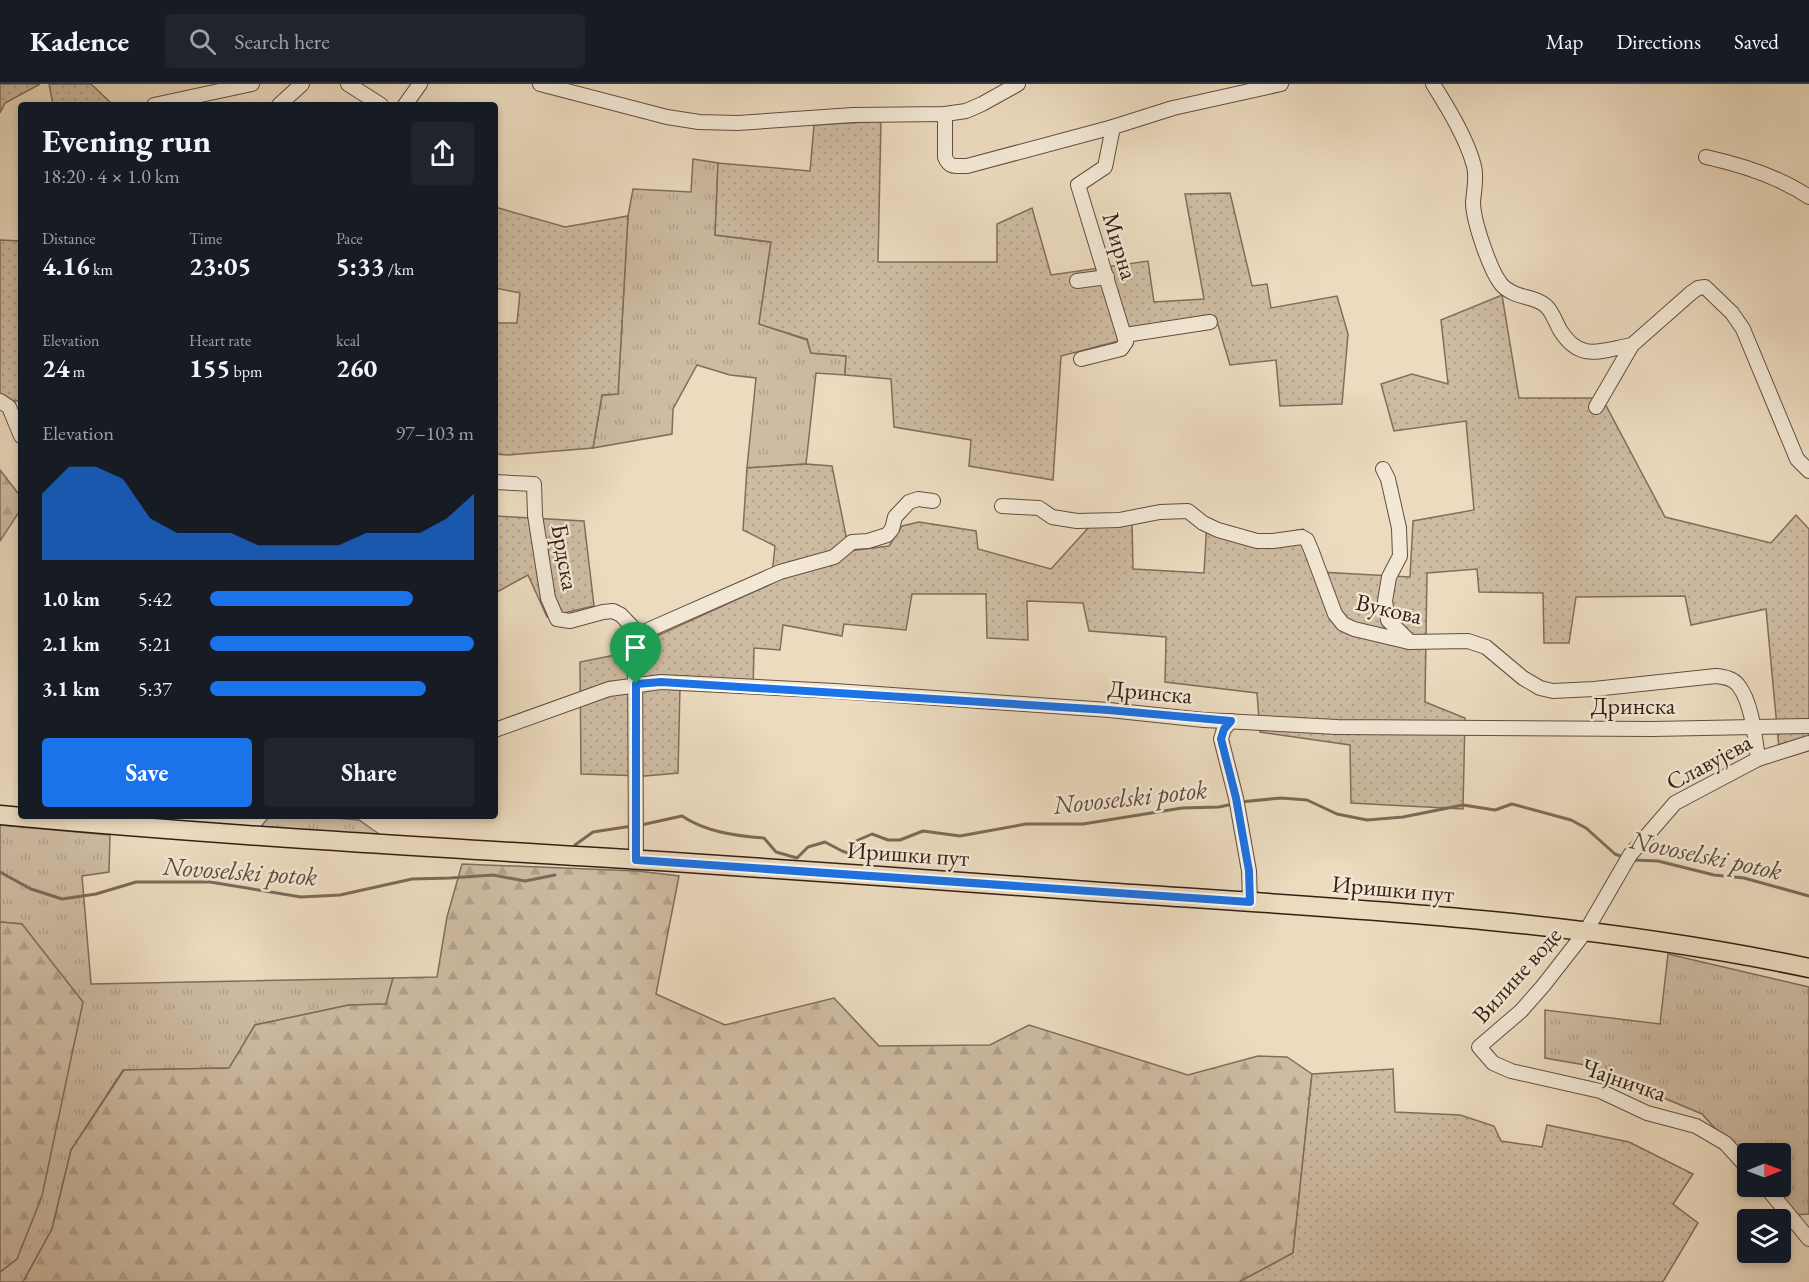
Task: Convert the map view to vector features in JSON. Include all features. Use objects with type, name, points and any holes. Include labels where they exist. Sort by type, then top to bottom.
[{"type":"main road","name":"Иришки пут","points":[[0,815],[18,816]]},
{"type":"main road","name":"Иришки пут","points":[[67,819],[396,845],[1250,902],[1496,921],[1730,951],[1809,968]]},
{"type":"street","points":[[168,102],[252,84]]},
{"type":"street","points":[[282,102],[302,84]]},
{"type":"street","points":[[348,84],[376,102]]},
{"type":"street","points":[[407,102],[420,84]]},
{"type":"street","points":[[540,84],[642,111],[699,122],[738,123],[853,115],[945,114],[966,111],[1018,84]]},
{"type":"street","points":[[945,114],[947,162],[953,167],[967,166],[1113,127],[1173,108],[1281,84]]},
{"type":"street","points":[[1433,84],[1451,113],[1474,166],[1475,222],[1502,285],[1522,297],[1546,305],[1568,343],[1576,350],[1594,352],[1632,345]]},
{"type":"street","name":"Мирна","points":[[1113,127],[1105,167],[1078,184],[1125,335]]},
{"type":"street","points":[[1706,157],[1772,176],[1809,196]]},
{"type":"street","points":[[1077,281],[1107,277]]},
{"type":"street","points":[[1596,407],[1632,345],[1691,293],[1698,288],[1706,287],[1732,313],[1743,329],[1797,459],[1809,471]]},
{"type":"street","points":[[1081,359],[1121,348],[1126,342],[1125,335],[1210,322]]},
{"type":"street","points":[[0,401],[9,407],[18,429]]},
{"type":"street","points":[[1383,469],[1388,480],[1399,528],[1400,556],[1389,577],[1385,601],[1388,620],[1409,642]]},
{"type":"street","name":"Брдска","points":[[498,482],[534,484],[535,515],[548,598],[557,619],[570,621],[613,611],[621,615],[639,634]]},
{"type":"street","points":[[636,860],[635,648],[639,634],[780,572],[834,557],[852,542],[868,541],[887,535],[892,529],[895,517],[909,502],[918,499],[933,501]]},
{"type":"street","name":"Вукова","points":[[1002,506],[1039,508],[1052,517],[1077,521],[1119,520],[1160,512],[1188,511],[1203,523],[1218,530],[1257,541],[1302,537],[1307,540],[1335,614],[1343,624],[1354,630],[1409,642],[1468,641],[1486,646],[1523,678],[1540,688],[1568,692],[1716,676],[1728,678],[1737,683],[1744,696],[1754,726],[1758,759]]},
{"type":"street","name":"Дринска","points":[[498,729],[609,689],[636,684],[681,682],[1108,710],[1204,720],[1337,727],[1652,729],[1809,726]]},
{"type":"street","points":[[1204,720],[1221,739],[1238,805],[1249,871],[1250,902]]},
{"type":"street","points":[[1221,739],[1224,729],[1231,721]]},
{"type":"street","name":"Славујева","points":[[1586,931],[1630,855],[1675,803],[1758,759],[1809,743]]},
{"type":"street","name":"Вилине воде","points":[[1479,1047],[1521,1011],[1586,931]]},
{"type":"street","name":"Чајничка","points":[[1479,1047],[1493,1063],[1511,1071],[1599,1091],[1647,1113],[1696,1126],[1725,1143],[1737,1156]]},
{"type":"street","points":[[1774,1197],[1809,1239]]},
{"type":"green space","points":[[0,84],[40,84],[5,103],[0,113]]},
{"type":"green space","points":[[49,84],[91,84],[110,102],[52,102]]},
{"type":"green space","points":[[881,121],[878,262],[997,262],[997,224],[1032,208],[1051,275],[1148,261],[1154,302],[1204,299],[1185,194],[1230,193],[1252,286],[1267,284],[1271,308],[1337,296],[1348,334],[1342,404],[1280,406],[1276,360],[1230,365],[1216,318],[1127,329],[1130,338],[1061,356],[1053,480],[969,466],[971,440],[894,427],[891,379],[845,375],[846,356],[811,353],[807,339],[759,324],[771,242],[715,235],[718,163],[810,171],[814,125]]},
{"type":"green space","points":[[693,159],[718,163],[715,235],[771,242],[759,324],[807,340],[811,353],[846,356],[845,375],[816,373],[806,464],[747,468],[756,378],[730,375],[697,365],[673,409],[672,434],[593,448],[602,395],[618,394],[628,216],[633,189],[691,192]]},
{"type":"green space","points":[[498,208],[565,227],[628,216],[618,394],[602,395],[593,448],[498,454],[498,323],[517,323],[520,293],[498,289]]},
{"type":"green space","points":[[0,240],[18,241],[18,401],[0,401]]},
{"type":"green space","points":[[1502,295],[1519,398],[1602,398],[1665,517],[1771,543],[1796,515],[1809,529],[1809,750],[1780,759],[1766,609],[1691,625],[1685,596],[1576,597],[1569,643],[1544,643],[1543,593],[1479,592],[1477,569],[1427,573],[1425,702],[1465,718],[1463,809],[1351,803],[1350,745],[1260,732],[1257,693],[1165,682],[1166,637],[1089,631],[1083,603],[1027,601],[1028,640],[987,638],[986,594],[912,594],[906,630],[844,624],[842,636],[783,625],[780,650],[754,648],[753,692],[680,687],[678,773],[645,776],[581,774],[580,662],[615,655],[771,584],[775,546],[743,530],[747,468],[806,464],[832,466],[849,551],[889,546],[902,526],[919,522],[976,531],[978,549],[1051,569],[1090,526],[1132,521],[1133,569],[1204,573],[1207,520],[1257,538],[1303,529],[1320,572],[1410,577],[1413,521],[1474,510],[1466,421],[1394,431],[1381,384],[1412,374],[1448,384],[1441,320]]},
{"type":"green space","points":[[0,470],[18,493],[18,514],[0,541]]},
{"type":"green space","points":[[498,516],[584,521],[594,606],[547,617],[528,575],[498,591]]},
{"type":"green space","points":[[267,819],[347,819],[359,820],[389,841],[257,831]]},
{"type":"green space","points":[[0,825],[110,835],[109,872],[82,876],[91,984],[393,978],[386,1004],[349,1005],[255,1025],[230,1068],[123,1070],[71,1150],[52,1229],[23,1282],[0,1282],[0,1272],[17,1259],[22,924],[0,922]]},
{"type":"green space","points":[[462,864],[638,871],[679,876],[656,994],[725,1025],[834,998],[879,1046],[990,1045],[1029,1025],[1188,1075],[1258,1056],[1287,1057],[1312,1074],[1293,1253],[1239,1282],[23,1282],[52,1229],[71,1150],[124,1070],[229,1068],[255,1025],[349,1005],[386,1004],[393,978],[437,977],[447,917]]},
{"type":"green space","points":[[0,922],[22,924],[83,1002],[42,1196],[17,1259],[0,1272]]},
{"type":"green space","points":[[1668,954],[1809,987],[1809,1214],[1794,1215],[1791,1209],[1777,1197],[1791,1197],[1791,1143],[1737,1143],[1737,1153],[1702,1114],[1585,1065],[1545,1058],[1545,1010],[1660,1024]]},
{"type":"green space","points":[[1393,1069],[1395,1112],[1460,1115],[1494,1126],[1501,1141],[1542,1147],[1547,1125],[1629,1142],[1693,1174],[1673,1204],[1698,1223],[1664,1280],[1662,1282],[1239,1282],[1293,1253],[1312,1074]]},
{"type":"waterway","name":"Novoselski potok","points":[[1240,802],[1281,798],[1307,800],[1337,814],[1367,820],[1403,817],[1463,805],[1495,810],[1512,804],[1571,820],[1586,828],[1615,854],[1623,857]]},
{"type":"waterway","name":"Novoselski potok","points":[[641,825],[682,816],[711,829],[764,838],[776,852],[797,858],[808,847],[825,842],[851,854],[856,841],[872,834],[888,840],[900,840],[923,831],[960,836],[1026,824],[1083,824],[1182,808],[1219,807],[1233,804]]},
{"type":"waterway","name":"Novoselski potok","points":[[575,845],[593,832],[632,826]]},
{"type":"waterway","name":"Novoselski potok","points":[[1632,860],[1658,861],[1714,875],[1744,878],[1809,896]]},
{"type":"waterway","name":"Novoselski potok","points":[[0,872],[31,889],[62,899],[96,894],[136,882],[210,882],[301,897],[340,895],[412,879],[493,875],[525,881],[555,875]]},
{"type":"route","points":[[681,682],[1108,710],[1231,721],[1224,729],[1221,739],[1232,778],[1249,871],[1250,902],[636,860],[636,684],[681,682]]}]
